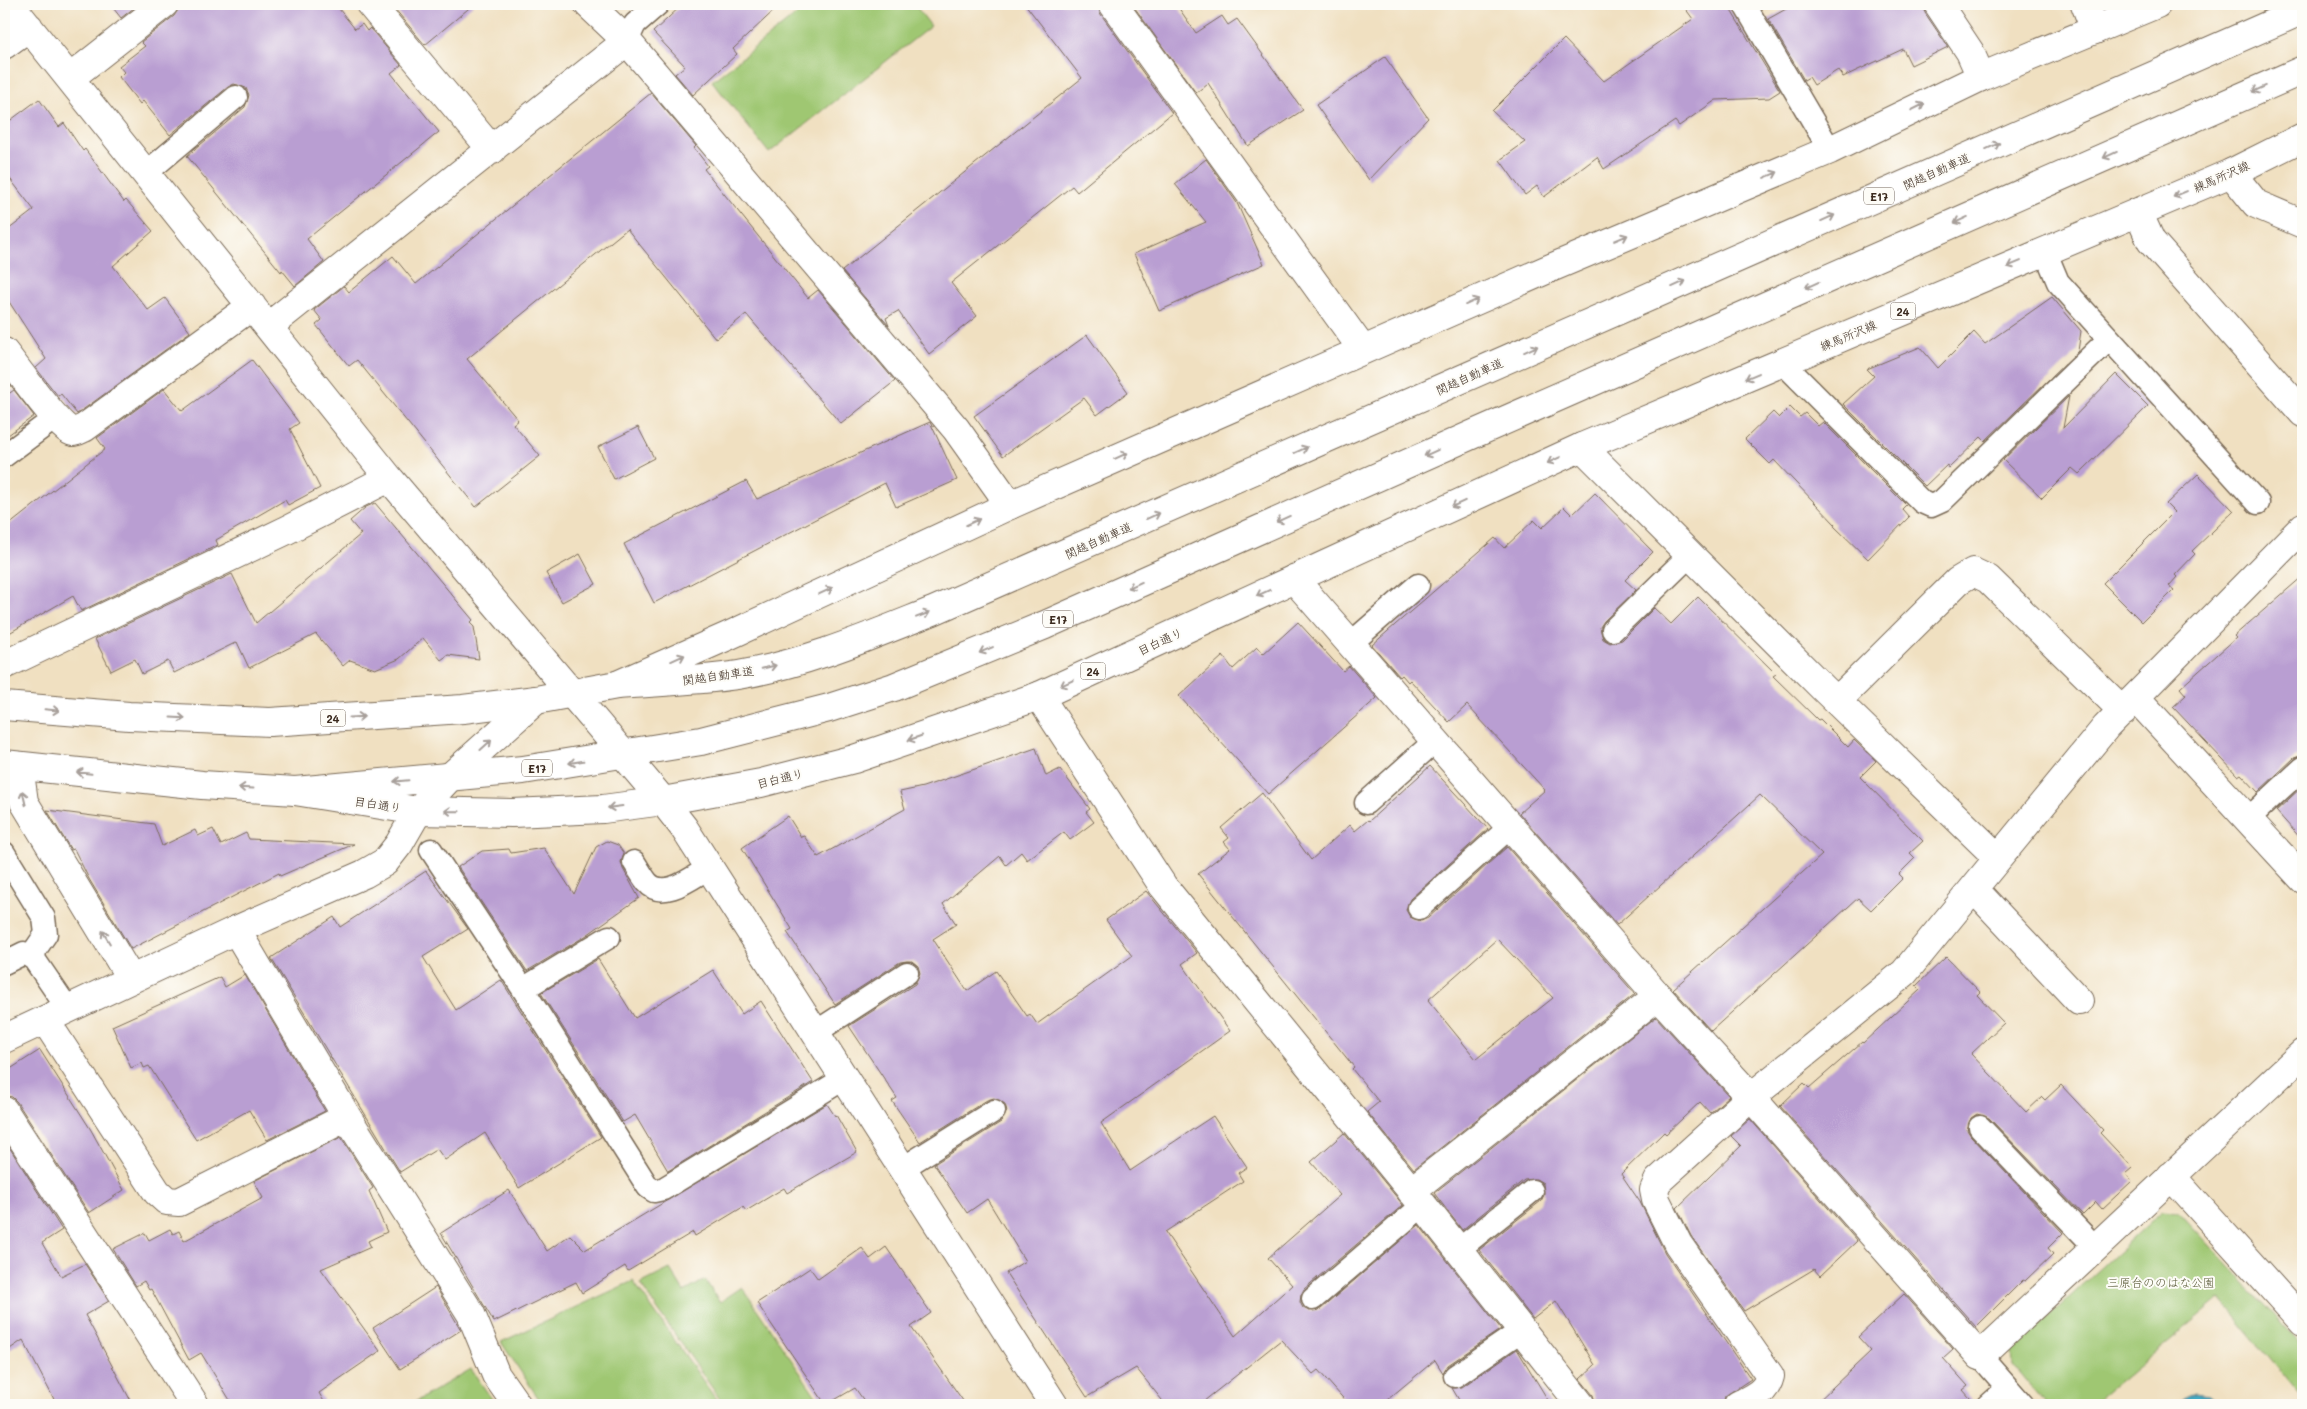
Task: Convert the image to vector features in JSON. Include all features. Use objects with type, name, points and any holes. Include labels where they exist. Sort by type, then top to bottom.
[{"type":"main road","points":[[10,4],[389,478],[624,754],[684,828],[1054,1405]]},
{"type":"main road","points":[[70,78],[164,4]]},
{"type":"main road","points":[[370,4],[492,150]]},
{"type":"main road","points":[[588,4],[627,41],[956,429],[1010,505]]},
{"type":"main road","points":[[1113,4],[1363,350]]},
{"type":"main road","points":[[1938,4],[1970,52],[1981,77]]},
{"type":"main road","points":[[2085,4],[2095,30]]},
{"type":"main road","name":"24","points":[[4,706],[129,716],[270,722],[426,712],[536,700],[617,685],[728,636],[1010,505],[1427,322],[1830,150],[1981,77],[2158,4]]},
{"type":"main road","name":"関越自動車道","points":[[617,685],[739,674],[799,660],[860,640],[1014,577],[2303,10]]},
{"type":"main road","points":[[4,45],[29,27]]},
{"type":"main road","points":[[4,352],[55,418],[66,429],[73,432],[84,428],[260,316],[492,150],[627,41]]},
{"type":"main road","name":"E17","points":[[295,791],[523,770],[701,742],[766,726],[894,687],[1045,625],[1476,433],[2303,70]]},
{"type":"main road","name":"練馬所沢線","points":[[1503,484],[1582,447],[2231,173],[2303,137]]},
{"type":"main road","points":[[2231,173],[2256,204],[2303,224]]},
{"type":"main road","points":[[2138,212],[2151,241],[2303,413]]},
{"type":"main road","points":[[1582,447],[1837,702],[1998,858]]},
{"type":"main road","points":[[4,665],[284,531],[389,478]]},
{"type":"main road","name":"目白通り","points":[[11,765],[202,785],[295,791],[418,810],[512,812],[603,809],[761,784],[854,759],[1039,696],[1503,484]]},
{"type":"main road","points":[[1738,1405],[1761,1393],[1768,1384],[1770,1376],[1678,1244],[1656,1200],[1654,1190],[1658,1181],[1751,1097],[1904,973],[2106,727],[2130,705],[2303,526]]},
{"type":"main road","points":[[1837,702],[1958,581],[1972,572],[1988,579],[2130,705],[2247,820],[2303,879]]},
{"type":"main road","points":[[1294,579],[1658,996],[1751,1097],[1980,1356],[2303,1053]]},
{"type":"main road","points":[[1039,696],[1163,886],[1417,1198],[1581,1405]]},
{"type":"main road","points":[[4,1039],[236,930],[364,874],[385,862],[399,844],[418,810],[450,777],[536,700]]},
{"type":"main road","points":[[11,765],[24,802],[131,979]]},
{"type":"main road","points":[[1974,889],[2079,1001]]},
{"type":"main road","points":[[236,930],[347,1117],[470,1314],[496,1375],[517,1405]]},
{"type":"main road","points":[[1417,1198],[1658,996]]},
{"type":"main road","points":[[56,1015],[157,1192],[167,1201],[179,1202],[347,1117]]},
{"type":"main road","points":[[4,1111],[196,1405]]},
{"type":"main road","points":[[2171,1176],[2303,1322]]},
{"type":"lane","points":[[627,41],[635,24],[658,4]]},
{"type":"lane","points":[[1744,4],[1830,150]]},
{"type":"lane","points":[[146,173],[236,97]]},
{"type":"lane","points":[[2045,251],[2058,282],[2258,503]]},
{"type":"lane","points":[[1783,363],[1922,502],[1931,506],[1942,501],[2109,339]]},
{"type":"lane","points":[[4,456],[55,418]]},
{"type":"lane","points":[[1613,630],[1690,555]]},
{"type":"lane","points":[[1350,644],[1418,585]]},
{"type":"lane","points":[[1366,803],[1435,741]]},
{"type":"lane","points":[[2247,820],[2303,768]]},
{"type":"lane","points":[[1419,908],[1510,827]]},
{"type":"lane","points":[[431,850],[639,1174],[648,1187],[654,1191],[663,1189],[846,1078]]},
{"type":"lane","points":[[4,852],[44,918],[46,934],[35,950],[34,959],[56,1015]]},
{"type":"lane","points":[[634,862],[648,884],[665,890],[710,867]]},
{"type":"lane","points":[[522,989],[609,937]]},
{"type":"lane","points":[[4,963],[24,953],[34,959]]},
{"type":"lane","points":[[816,1032],[907,974]]},
{"type":"lane","points":[[903,1168],[994,1111]]},
{"type":"lane","points":[[1980,1127],[2095,1247]]},
{"type":"lane","points":[[1458,1250],[1532,1191]]},
{"type":"lane","points":[[1313,1298],[1417,1198]]},
{"type":"lane","points":[[1455,1376],[1522,1330]]},
{"type":"lane","points":[[1980,1356],[2023,1405]]},
{"type":"lane","points":[[1990,1405],[2008,1388]]},
{"type":"green space","points":[[810,4],[914,4],[931,26],[769,153],[712,81]]},
{"type":"green space","name":"三原台ののはな公園","points":[[2162,1211],[2179,1212],[2303,1346],[2303,1392],[2300,1395],[2220,1299],[2092,1405],[2046,1405],[2013,1365],[2012,1351]]},
{"type":"green space","points":[[670,1269],[684,1292],[705,1280],[720,1302],[742,1287],[822,1405],[724,1405],[640,1284]]},
{"type":"green space","points":[[633,1281],[720,1405],[543,1405],[501,1342]]},
{"type":"green space","points":[[471,1369],[496,1405],[410,1405]]},
{"type":"water","points":[[2195,1394],[2209,1396],[2219,1405],[2177,1405],[2187,1397]]},
{"type":"building","points":[[110,4],[139,4],[121,18]]},
{"type":"building","points":[[179,4],[335,4],[355,29],[362,24],[367,31],[370,28],[401,65],[391,73],[439,132],[307,239],[324,262],[295,286],[282,270],[281,272],[187,156],[245,107],[249,95],[246,88],[234,84],[228,87],[170,135],[143,101],[140,104],[119,77],[124,72],[119,66],[145,46],[141,42],[174,16]]},
{"type":"building","points":[[399,4],[474,4],[425,45],[394,8]]},
{"type":"building","points":[[683,4],[781,4],[733,49],[737,54],[693,95],[675,74],[685,66],[653,32]]},
{"type":"building","points":[[1025,4],[1098,4],[1100,13],[1172,113],[1077,192],[1072,186],[951,283],[977,316],[929,354],[898,311],[886,318],[889,326],[842,271],[1082,78]]},
{"type":"building","points":[[1132,4],[1176,4],[1196,33],[1222,16],[1228,25],[1237,19],[1303,110],[1248,146],[1208,83],[1196,93]]},
{"type":"building","points":[[1682,4],[1727,4],[1780,91],[1769,98],[1716,100],[1679,126],[1675,121],[1604,169],[1597,157],[1544,197],[1537,186],[1525,195],[1500,160],[1525,142],[1492,111],[1564,39],[1604,81],[1693,19]]},
{"type":"building","points":[[1795,4],[1923,4],[1925,13],[1948,47],[1911,65],[1903,49],[1843,77],[1838,70],[1814,85],[1809,77],[1804,80],[1768,19]]},
{"type":"building","points":[[1385,57],[1428,118],[1369,180],[1316,105]]},
{"type":"building","points":[[651,93],[696,146],[694,148],[708,166],[704,169],[808,298],[818,290],[895,381],[841,424],[746,314],[716,339],[627,229],[467,359],[518,420],[513,424],[540,456],[476,507],[357,360],[349,366],[316,325],[322,320],[314,310],[344,286],[349,292],[393,256],[416,284]]},
{"type":"building","points":[[39,99],[59,127],[64,123],[83,151],[85,149],[124,202],[126,200],[153,231],[113,266],[148,310],[165,298],[190,332],[77,414],[61,394],[58,396],[36,368],[46,359],[4,294],[4,233],[34,210],[4,171],[4,125]]},
{"type":"building","points":[[1206,159],[1237,203],[1264,264],[1159,311],[1134,254],[1206,222],[1175,184]]},
{"type":"building","points":[[2052,297],[2081,331],[2078,351],[1985,441],[1981,437],[1949,468],[1947,465],[1925,486],[1843,404],[1874,376],[1867,369],[1920,347],[1938,368],[1974,332],[1985,344]]},
{"type":"building","points":[[1087,335],[1128,392],[1097,415],[1084,398],[1003,456],[974,416]]},
{"type":"building","points":[[252,360],[299,423],[290,429],[320,488],[288,505],[285,500],[216,540],[218,545],[81,611],[73,596],[4,636],[4,529],[105,449],[97,438],[164,389],[182,411]]},
{"type":"building","points":[[2116,374],[2148,406],[2079,474],[2072,468],[2042,498],[2003,460],[2069,396],[2063,428]]},
{"type":"building","points":[[14,390],[34,416],[4,438],[4,397]]},
{"type":"building","points":[[1790,407],[1800,417],[1805,413],[1818,426],[1823,422],[1906,505],[1902,509],[1909,517],[1868,559],[1834,526],[1835,524],[1774,460],[1770,464],[1745,439],[1773,412],[1779,418]]},
{"type":"building","points":[[930,422],[957,480],[896,507],[885,483],[654,603],[624,544],[746,481],[757,499]]},
{"type":"building","points":[[638,427],[654,458],[614,479],[598,447]]},
{"type":"building","points":[[2198,474],[2234,511],[2192,551],[2195,554],[2175,575],[2177,577],[2169,586],[2174,590],[2142,622],[2103,583],[2174,512],[2166,504]]},
{"type":"building","points":[[1595,493],[1653,552],[1625,580],[1636,590],[1604,621],[1600,627],[1603,639],[1610,643],[1622,640],[1654,608],[1671,624],[1698,597],[1776,674],[1773,676],[1818,720],[1820,719],[1848,747],[1854,740],[1876,761],[1860,777],[1923,841],[1910,853],[1915,858],[1899,874],[1903,878],[1871,910],[1858,898],[1711,1031],[1673,989],[1822,855],[1760,795],[1617,925],[1519,813],[1545,790],[1467,705],[1449,722],[1410,680],[1408,682],[1402,675],[1400,677],[1372,645],[1495,538],[1504,548],[1534,520],[1542,528],[1564,507],[1572,515]]},
{"type":"building","points":[[375,503],[473,620],[470,623],[474,627],[479,659],[448,655],[441,660],[423,638],[399,659],[375,669],[350,660],[343,666],[316,634],[249,668],[237,642],[174,673],[168,661],[142,674],[135,659],[111,671],[95,639],[232,574],[256,623],[361,534],[350,521],[366,507]]},
{"type":"building","points":[[580,554],[596,584],[562,602],[546,573]]},
{"type":"building","points":[[2303,576],[2303,755],[2294,758],[2258,792],[2241,774],[2238,776],[2173,707],[2186,695],[2180,688],[2236,638],[2234,636]]},
{"type":"building","points":[[1298,622],[1343,671],[1349,666],[1377,698],[1268,794],[1179,696],[1223,656],[1233,669],[1257,647],[1263,654]]},
{"type":"building","points":[[1036,748],[1046,776],[1060,769],[1090,809],[1086,812],[1094,822],[1070,840],[1064,832],[1027,860],[1021,852],[1006,865],[1000,856],[943,904],[956,924],[933,939],[967,991],[996,971],[1027,1016],[1030,1014],[1037,1024],[1132,956],[1106,920],[1146,891],[1197,953],[1182,964],[1230,1031],[1101,1123],[1130,1171],[1213,1116],[1247,1167],[1238,1173],[1243,1181],[1165,1232],[1235,1336],[1292,1285],[1268,1258],[1340,1195],[1311,1162],[1344,1133],[1403,1205],[1304,1289],[1300,1302],[1303,1308],[1309,1311],[1321,1309],[1419,1225],[1501,1329],[1448,1365],[1443,1373],[1435,1360],[1381,1405],[1349,1405],[1318,1370],[1313,1374],[1281,1340],[1199,1405],[1166,1405],[1136,1368],[1087,1397],[1006,1273],[1025,1261],[987,1199],[967,1213],[934,1164],[1001,1122],[1007,1111],[1005,1104],[994,1098],[987,1100],[920,1142],[892,1101],[897,1098],[849,1026],[915,984],[920,973],[918,966],[912,961],[900,962],[835,1004],[787,932],[792,929],[742,848],[788,816],[801,837],[804,836],[818,857],[905,809],[900,792],[923,787]]},
{"type":"building","points":[[1430,766],[1488,829],[1410,899],[1406,910],[1410,917],[1421,921],[1428,918],[1507,847],[1635,994],[1414,1169],[1367,1112],[1379,1102],[1352,1069],[1354,1067],[1198,874],[1230,849],[1224,842],[1229,838],[1221,828],[1262,793],[1311,860],[1350,825],[1355,831],[1369,821]],"holes":[[[1497,939],[1553,998],[1476,1059],[1428,1000]]]},
{"type":"building","points":[[2303,786],[2303,841],[2276,811]]},
{"type":"building","points":[[47,810],[154,824],[162,846],[195,830],[198,836],[213,829],[221,845],[246,833],[249,839],[354,844],[280,876],[279,873],[131,949],[89,879],[74,849],[71,850]]},
{"type":"building","points":[[607,841],[618,845],[624,854],[621,862],[623,869],[639,898],[584,937],[527,971],[458,867],[482,851],[509,849],[511,853],[544,848],[574,894],[596,847]]},
{"type":"building","points":[[426,871],[468,929],[423,957],[456,1010],[501,980],[601,1137],[519,1188],[485,1133],[445,1160],[437,1149],[400,1172],[271,958],[334,917],[340,927]]},
{"type":"building","points":[[1946,957],[1980,992],[1977,995],[2004,1023],[1971,1054],[2026,1112],[2042,1097],[2045,1100],[2061,1085],[2103,1130],[2100,1133],[2133,1168],[2126,1174],[2132,1181],[2102,1209],[2096,1202],[2083,1215],[1989,1118],[1977,1114],[1971,1118],[1967,1130],[1971,1136],[2063,1233],[2048,1248],[2053,1254],[2025,1281],[2023,1280],[1976,1327],[1780,1106],[1804,1083],[1809,1088],[1863,1043],[1920,990],[1916,986]]},
{"type":"building","points":[[598,959],[635,1018],[713,970],[742,1014],[761,1001],[813,1082],[668,1171],[635,1115],[623,1122],[541,993]]},
{"type":"building","points":[[245,975],[325,1111],[267,1140],[249,1110],[196,1140],[149,1066],[144,1068],[142,1063],[131,1068],[112,1026],[220,977],[225,987]]},
{"type":"building","points":[[1656,1017],[1729,1096],[1710,1113],[1700,1102],[1666,1134],[1664,1132],[1621,1174],[1640,1202],[1665,1253],[1751,1379],[1725,1396],[1723,1405],[1596,1405],[1593,1395],[1580,1379],[1595,1365],[1556,1301],[1533,1319],[1479,1250],[1541,1201],[1544,1195],[1543,1183],[1536,1179],[1524,1180],[1462,1230],[1434,1193]]},
{"type":"building","points":[[40,1050],[91,1130],[124,1190],[89,1213],[17,1102],[12,1097],[4,1095],[4,1073]]},
{"type":"building","points":[[827,1104],[836,1115],[857,1152],[787,1193],[784,1188],[746,1211],[743,1207],[695,1236],[693,1232],[628,1271],[625,1266],[582,1293],[576,1282],[494,1322],[441,1233],[509,1190],[547,1251],[570,1235],[585,1250]]},
{"type":"building","points":[[1750,1119],[1857,1241],[1820,1276],[1814,1269],[1744,1311],[1691,1236],[1677,1208],[1741,1146],[1731,1136]]},
{"type":"building","points":[[341,1137],[373,1188],[369,1191],[387,1232],[368,1241],[371,1247],[321,1269],[380,1351],[319,1393],[326,1405],[233,1405],[201,1353],[189,1360],[151,1289],[149,1290],[144,1281],[136,1286],[113,1249],[145,1233],[149,1240],[170,1229],[173,1234],[179,1231],[184,1241],[263,1198],[254,1181]]},
{"type":"building","points":[[4,1139],[62,1230],[42,1243],[61,1276],[85,1264],[109,1301],[85,1315],[133,1405],[57,1405],[23,1340],[4,1353]]},
{"type":"building","points":[[886,1247],[931,1313],[911,1327],[966,1405],[867,1405],[855,1388],[826,1405],[757,1303],[810,1268],[818,1279],[862,1248],[870,1259]]},
{"type":"building","points":[[436,1287],[461,1330],[400,1369],[373,1328]]},
{"type":"building","points":[[1904,1294],[1953,1349],[1943,1358],[1968,1386],[1963,1390],[1976,1405],[1814,1405],[1871,1351],[1858,1337]]},
{"type":"building","points":[[1517,1349],[1551,1405],[1462,1405],[1452,1388],[1462,1387]]}]
